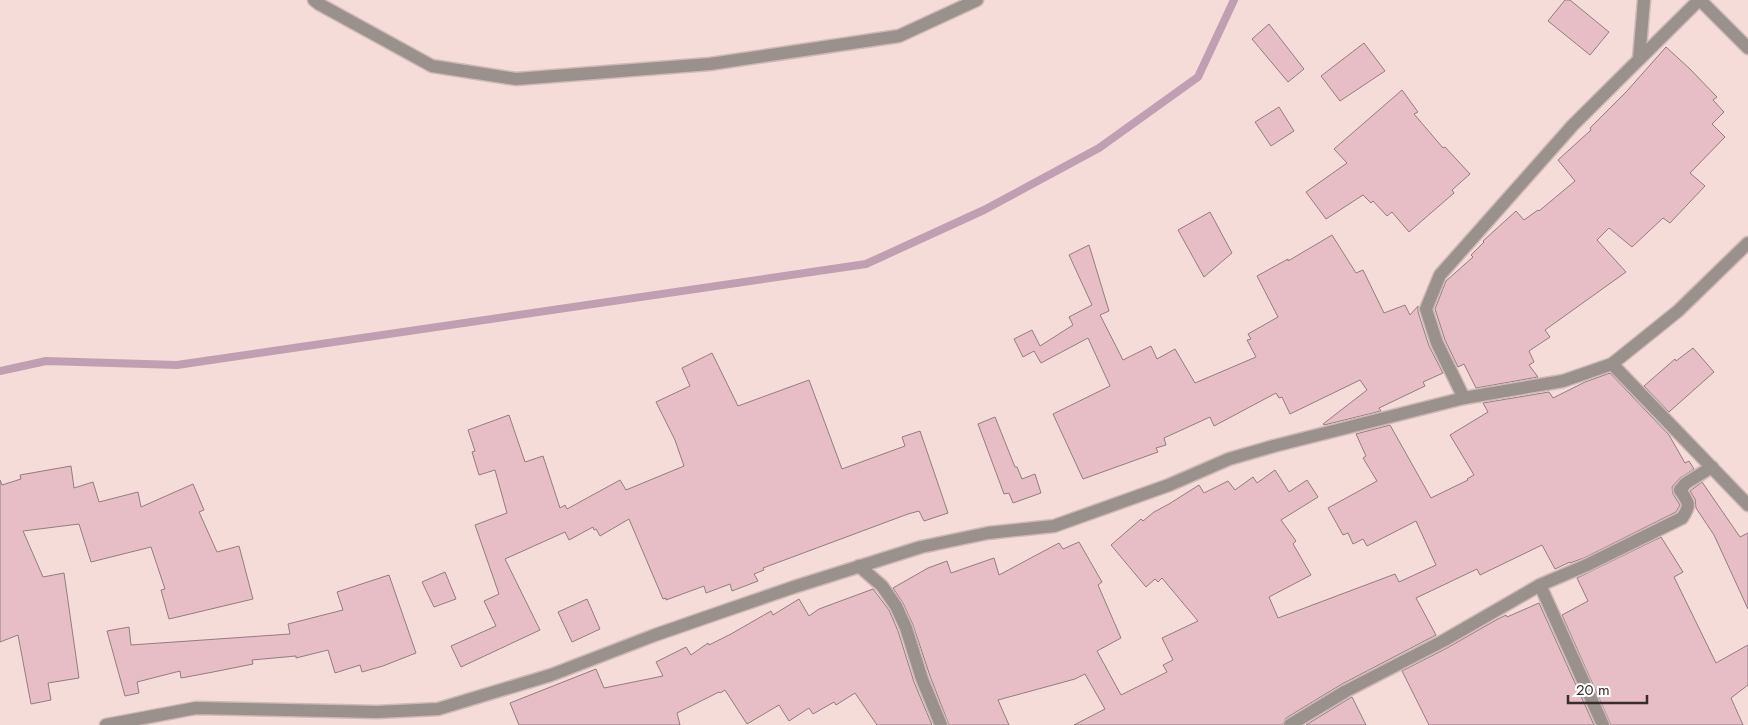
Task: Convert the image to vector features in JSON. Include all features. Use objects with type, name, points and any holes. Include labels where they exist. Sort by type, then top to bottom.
[{"type":"street","points":[[314,0],[432,66],[516,79],[710,64],[900,36],[977,0]]},
{"type":"street","points":[[1638,59],[1644,0]]},
{"type":"street","points":[[1464,398],[1437,343],[1426,309],[1440,274],[1573,125],[1699,0],[1748,48]]},
{"type":"street","points":[[106,725],[196,708],[377,712],[438,709],[551,675],[655,635],[794,587],[921,547],[988,533],[1054,526],[1169,485],[1229,459],[1274,446],[1464,398],[1563,381],[1612,364],[1678,311],[1748,243]]},
{"type":"street","points":[[1612,364],[1748,505]]},
{"type":"street","points":[[1290,725],[1346,691],[1443,641],[1540,584],[1587,565],[1682,518],[1688,509],[1688,504],[1680,490],[1686,483],[1712,467]]},
{"type":"street","points":[[859,566],[882,586],[896,606],[906,628],[922,679],[940,725]]},
{"type":"street","points":[[1540,584],[1603,725]]},
{"type":"building","points":[[1565,0],[1570,0],[1609,32],[1590,55],[1548,21]]},
{"type":"building","points":[[1269,24],[1304,69],[1288,82],[1252,39]]},
{"type":"building","points":[[1364,43],[1385,71],[1340,101],[1321,76]]},
{"type":"building","points":[[1666,47],[1717,97],[1713,100],[1724,112],[1712,124],[1725,137],[1690,173],[1705,186],[1670,223],[1663,218],[1632,247],[1609,228],[1597,240],[1626,272],[1545,330],[1550,337],[1529,351],[1534,362],[1529,365],[1538,377],[1476,388],[1464,364],[1458,367],[1445,340],[1435,309],[1446,281],[1473,257],[1471,255],[1483,241],[1516,211],[1524,220],[1539,211],[1575,181],[1558,160],[1591,130],[1590,128],[1627,91]]},
{"type":"building","points":[[1402,90],[1418,112],[1414,114],[1443,148],[1445,147],[1470,174],[1452,190],[1454,193],[1409,232],[1392,212],[1387,216],[1373,201],[1371,203],[1363,195],[1326,219],[1306,192],[1347,163],[1334,149]]},
{"type":"building","points":[[1279,107],[1294,131],[1271,146],[1255,122]]},
{"type":"building","points":[[1210,212],[1232,253],[1204,277],[1178,230]]},
{"type":"building","points":[[1332,235],[1356,273],[1363,270],[1384,313],[1405,305],[1410,315],[1418,306],[1418,312],[1429,346],[1443,373],[1423,382],[1425,386],[1379,408],[1381,411],[1324,425],[1367,390],[1360,380],[1290,414],[1282,397],[1279,398],[1276,393],[1214,426],[1210,417],[1164,438],[1166,445],[1156,448],[1158,452],[1083,479],[1053,414],[1110,386],[1088,338],[1041,363],[1034,351],[1023,357],[1014,339],[1032,330],[1040,346],[1073,325],[1069,317],[1092,305],[1069,255],[1089,245],[1109,311],[1100,315],[1123,360],[1151,346],[1157,359],[1175,349],[1195,383],[1256,357],[1247,340],[1251,339],[1248,334],[1278,317],[1257,276],[1288,259],[1288,261]]},
{"type":"building","points":[[1693,348],[1714,372],[1669,412],[1644,386],[1675,359],[1676,361]]},
{"type":"building","points":[[712,353],[738,406],[809,380],[842,469],[905,446],[902,437],[920,431],[948,513],[924,521],[919,511],[908,514],[763,568],[764,570],[754,574],[758,581],[732,591],[730,584],[706,593],[704,586],[666,600],[666,598],[663,599],[629,519],[600,536],[593,527],[569,540],[565,532],[505,559],[540,630],[461,667],[451,646],[496,626],[484,601],[499,594],[475,525],[507,513],[495,470],[479,475],[472,452],[475,451],[468,430],[509,415],[525,462],[543,456],[560,508],[565,505],[567,509],[620,480],[626,490],[684,466],[675,440],[656,402],[690,386],[682,368]]},
{"type":"building","points":[[1610,373],[1669,435],[1685,463],[1689,461],[1694,469],[1680,478],[1672,487],[1673,494],[1680,505],[1676,512],[1584,558],[1555,569],[1542,545],[1480,575],[1477,569],[1416,598],[1436,635],[1342,684],[1286,718],[1282,725],[1074,725],[1105,709],[1085,674],[1075,679],[998,700],[1009,725],[949,725],[913,625],[903,603],[893,588],[928,568],[947,561],[951,573],[994,558],[999,575],[1059,543],[1063,549],[1079,542],[1102,582],[1098,585],[1121,638],[1097,651],[1121,695],[1167,672],[1163,665],[1173,660],[1162,638],[1198,621],[1162,578],[1158,582],[1155,579],[1146,587],[1111,545],[1141,519],[1143,521],[1154,512],[1199,485],[1204,493],[1228,481],[1235,490],[1253,477],[1257,483],[1275,470],[1289,492],[1307,480],[1318,497],[1281,520],[1296,541],[1293,544],[1311,575],[1269,597],[1278,618],[1395,574],[1399,582],[1436,565],[1416,521],[1367,546],[1363,539],[1353,544],[1348,533],[1343,535],[1328,508],[1377,481],[1363,458],[1366,456],[1356,434],[1390,425],[1431,498],[1468,480],[1474,475],[1450,435],[1488,412],[1483,403],[1549,392],[1553,398],[1585,382]]},
{"type":"building","points":[[995,417],[1015,467],[1017,467],[1022,479],[1035,474],[1041,493],[1013,503],[1009,493],[1004,494],[978,424]]},
{"type":"building","points":[[71,466],[74,488],[93,482],[99,502],[138,492],[141,507],[193,484],[204,510],[199,512],[217,552],[239,546],[253,599],[169,619],[161,590],[165,589],[151,547],[91,562],[79,524],[23,531],[43,577],[64,573],[79,678],[48,683],[51,700],[31,704],[18,635],[0,642],[0,480],[2,485],[21,479],[20,475]]},
{"type":"building","points":[[1702,482],[1740,537],[1748,533],[1748,609],[1714,535],[1696,508],[1695,499],[1690,491]]},
{"type":"building","points":[[1661,537],[1683,572],[1674,577],[1716,663],[1748,645],[1748,685],[1731,698],[1743,725],[1611,725],[1562,615],[1588,601],[1577,578]]},
{"type":"building","points":[[445,572],[456,599],[434,607],[422,582]]},
{"type":"building","points":[[389,575],[416,653],[362,672],[360,665],[335,673],[328,650],[296,658],[296,656],[252,660],[253,664],[208,673],[181,678],[180,671],[137,682],[139,693],[125,696],[107,631],[129,627],[131,645],[290,634],[288,624],[343,610],[337,592]]},
{"type":"building","points":[[873,589],[889,610],[898,631],[914,682],[932,725],[877,725],[855,693],[836,705],[834,702],[813,714],[809,708],[789,721],[779,705],[747,724],[725,690],[677,713],[680,725],[519,725],[510,703],[596,669],[604,688],[663,676],[656,662],[686,647],[691,655],[708,643],[709,645],[731,634],[771,611],[773,615],[799,599],[809,616],[819,609]]},
{"type":"building","points":[[587,599],[600,629],[572,642],[558,612]]},
{"type":"building","points":[[1539,603],[1594,725],[1429,725],[1402,671],[1506,615],[1507,617]]},
{"type":"building","points":[[1352,697],[1366,725],[1306,725],[1350,698]]},
{"type":"waterway","points":[[0,371],[46,361],[177,365],[866,264],[984,210],[1099,148],[1198,77],[1234,0]]}]
